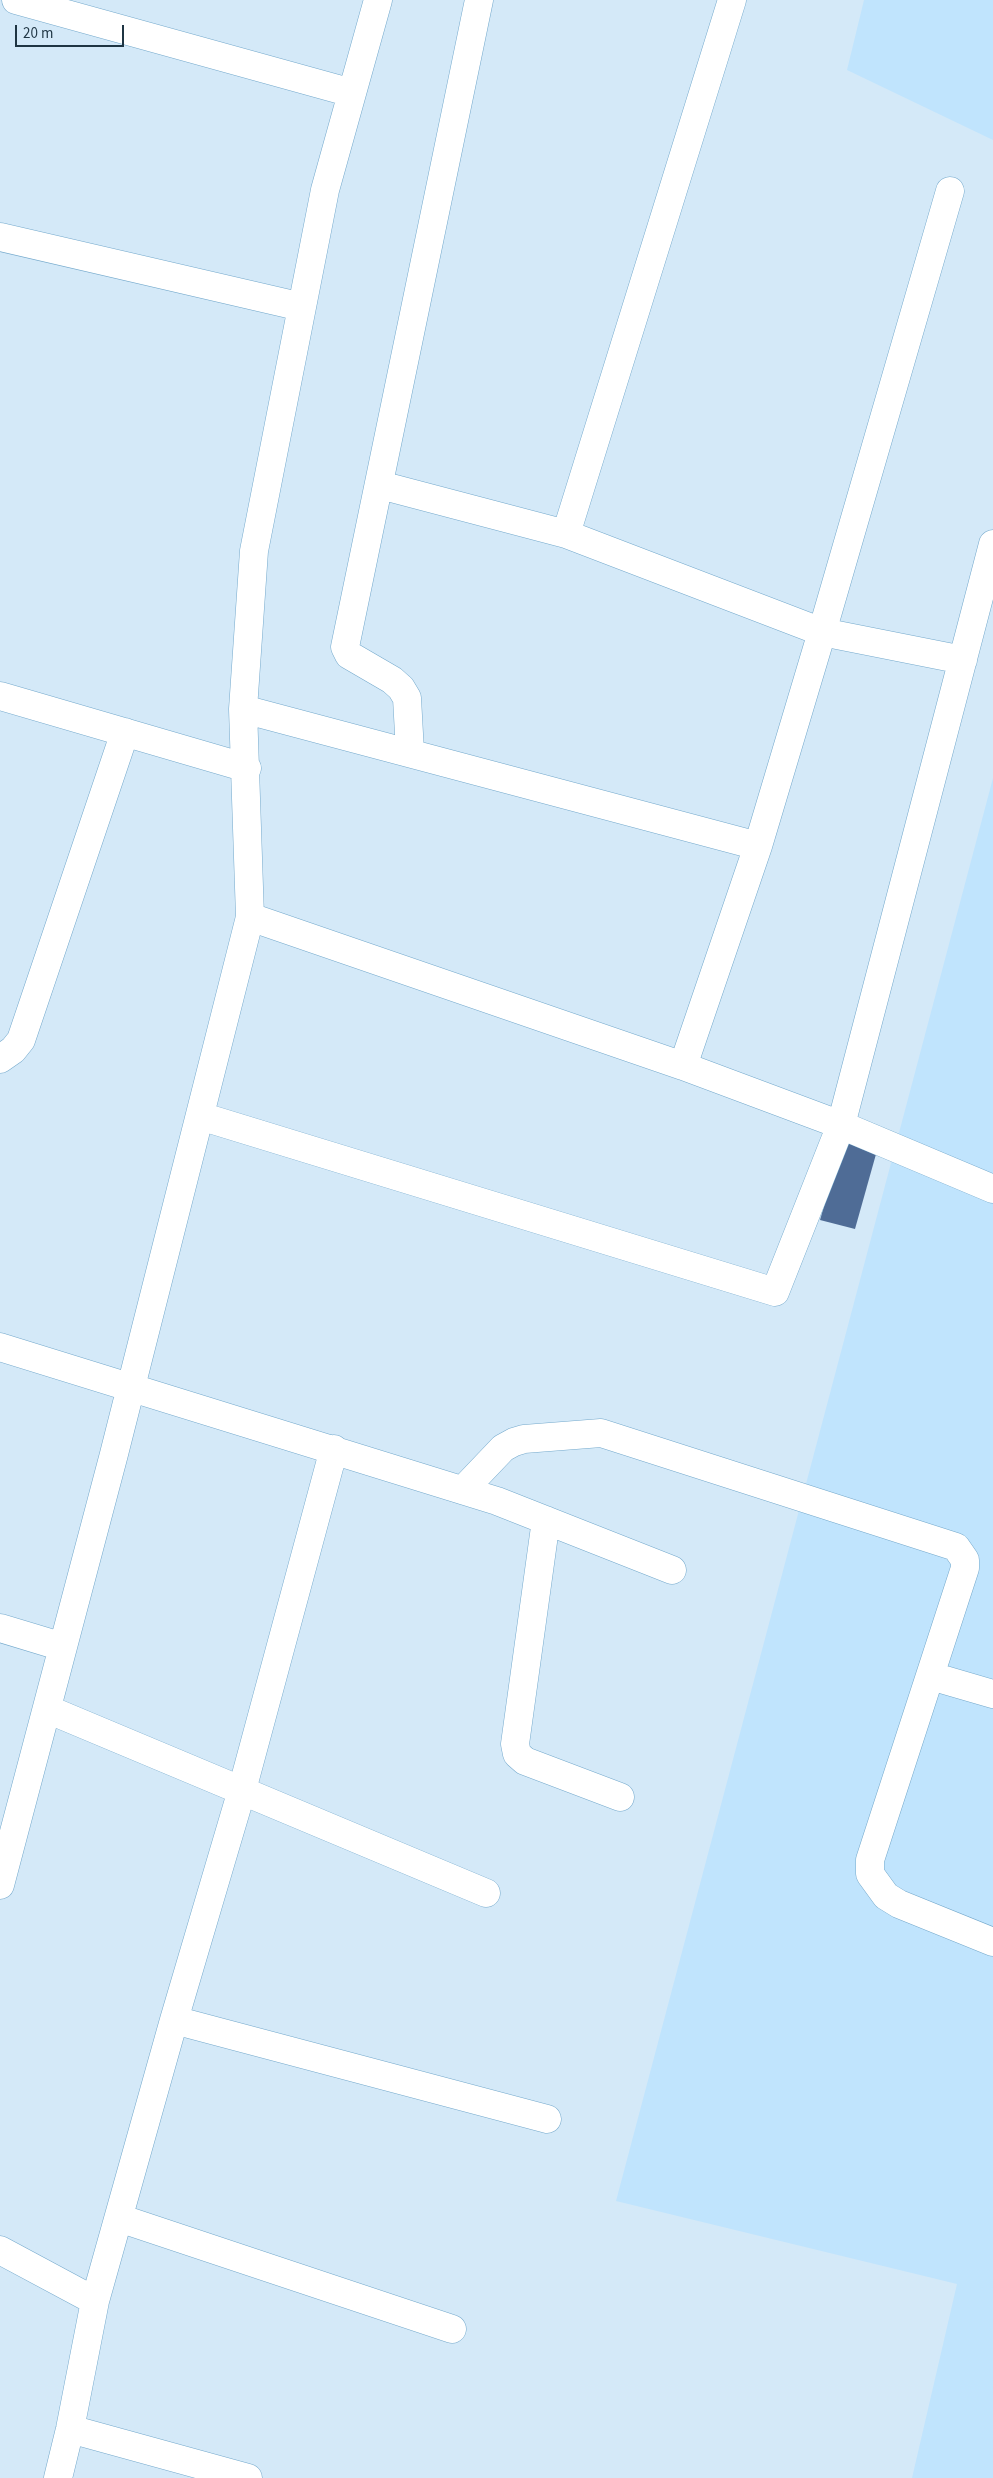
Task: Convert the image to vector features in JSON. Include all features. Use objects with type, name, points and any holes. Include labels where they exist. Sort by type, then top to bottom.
[{"type":"street","points":[[16,0],[352,93]]},
{"type":"street","points":[[0,1885],[132,1387],[250,917],[247,768],[243,709],[254,551],[325,190],[378,0]]},
{"type":"street","points":[[410,752],[407,698],[401,688],[392,680],[349,656],[345,647],[479,0]]},
{"type":"street","points":[[566,534],[732,0]]},
{"type":"street","points":[[683,1066],[758,846],[950,191]]},
{"type":"street","points":[[0,237],[302,307]]},
{"type":"street","points":[[380,485],[566,534],[822,632],[963,660]]},
{"type":"street","points":[[200,1116],[775,1292],[841,1125],[993,544]]},
{"type":"street","points":[[0,696],[247,768]]},
{"type":"street","points":[[243,709],[758,846]]},
{"type":"street","points":[[0,1059],[13,1050],[21,1040],[125,732]]},
{"type":"street","points":[[250,917],[683,1066],[841,1125],[992,1187]]},
{"type":"street","points":[[0,1347],[463,1490],[546,1520],[672,1570]]},
{"type":"street","points":[[463,1490],[503,1448],[514,1442],[524,1439],[601,1434],[956,1547],[965,1560],[964,1568],[931,1676],[870,1860],[870,1874],[886,1896],[899,1904],[993,1942]]},
{"type":"street","points":[[58,2478],[70,2429],[95,2301],[174,2020],[242,1790],[334,1449]]},
{"type":"street","points":[[546,1520],[515,1744],[517,1754],[525,1761],[620,1797]]},
{"type":"street","points":[[0,1628],[63,1647]]},
{"type":"street","points":[[931,1676],[993,1694]]},
{"type":"street","points":[[47,1709],[486,1893]]},
{"type":"street","points":[[174,2020],[547,2119]]},
{"type":"street","points":[[119,2218],[452,2328]]},
{"type":"street","points":[[0,2250],[95,2301]]},
{"type":"street","points":[[70,2429],[248,2478]]},
{"type":"shaded area","points":[[864,0],[993,0],[993,140],[847,70]]},
{"type":"shaded area","points":[[993,778],[993,2478],[912,2478],[957,2284],[616,2201]]},
{"type":"building","points":[[844,1137],[878,1147],[855,1229],[820,1220]]}]
